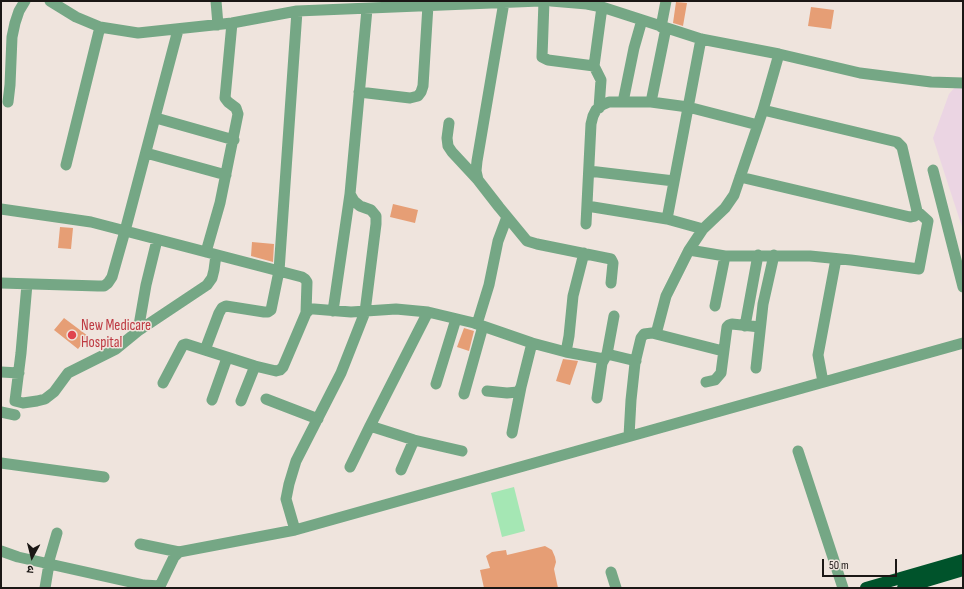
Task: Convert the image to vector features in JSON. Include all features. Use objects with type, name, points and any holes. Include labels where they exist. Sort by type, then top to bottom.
[{"type":"highway","points":[[866,588],[963,560]]},
{"type":"highway","points":[[903,588],[963,570]]},
{"type":"street","points":[[8,102],[14,23],[25,1]]},
{"type":"street","points":[[50,1],[76,17],[100,27],[138,33],[218,25],[297,11],[481,2],[540,1]]},
{"type":"street","points":[[216,1],[218,25]]},
{"type":"street","points":[[544,1],[542,57],[548,60],[594,66]]},
{"type":"street","points":[[551,1],[570,2],[602,7],[701,39],[779,54],[860,73],[931,82],[963,83]]},
{"type":"street","points":[[651,102],[664,28],[666,1]]},
{"type":"street","points":[[478,180],[476,171],[477,160],[504,2]]},
{"type":"street","points":[[359,92],[410,98],[418,96],[423,86],[428,5]]},
{"type":"street","points":[[599,108],[601,80],[594,66],[602,7]]},
{"type":"street","points":[[334,311],[350,194],[367,8]]},
{"type":"street","points":[[205,350],[219,312],[222,308],[226,306],[264,312],[270,310],[272,306],[279,271],[297,11]]},
{"type":"street","points":[[623,102],[634,48],[642,20]]},
{"type":"street","points":[[27,284],[15,401],[23,403],[45,398],[54,392],[68,373],[116,349],[138,331],[207,285],[212,278],[214,270],[211,254],[234,140],[238,111],[225,98],[232,23]]},
{"type":"street","points":[[66,165],[100,27]]},
{"type":"street","points":[[1,283],[104,286],[108,283],[112,277],[125,231],[178,30]]},
{"type":"street","points":[[666,219],[701,39]]},
{"type":"street","points":[[656,334],[666,296],[689,250],[703,229],[725,208],[734,195],[763,110],[779,54]]},
{"type":"street","points":[[586,224],[591,124],[593,116],[602,104],[609,102],[651,102],[688,107],[758,125]]},
{"type":"street","points":[[689,250],[725,256],[810,256],[919,269],[928,221],[917,211],[902,147],[897,142],[763,110]]},
{"type":"street","points":[[156,118],[234,140]]},
{"type":"street","points":[[449,123],[447,138],[448,146],[478,180],[527,241],[611,259],[613,262],[611,283]]},
{"type":"street","points":[[146,153],[226,175]]},
{"type":"street","points":[[933,170],[963,287]]},
{"type":"street","points":[[589,171],[674,180]]},
{"type":"street","points":[[740,177],[910,217],[915,216],[917,211]]},
{"type":"street","points":[[295,530],[286,499],[296,461],[341,373],[365,312],[376,216],[371,210],[360,206],[354,201],[350,194]]},
{"type":"street","points":[[587,206],[666,219],[703,229]]},
{"type":"street","points":[[1,209],[91,222],[302,277],[307,282],[306,313],[283,367],[280,370],[276,371],[255,366],[227,358],[189,344],[183,345],[163,383]]},
{"type":"street","points":[[464,394],[498,241],[507,217]]},
{"type":"street","points":[[138,331],[146,285],[157,240]]},
{"type":"street","points":[[566,352],[573,296],[584,253]]},
{"type":"street","points":[[745,326],[758,255]]},
{"type":"street","points":[[756,368],[763,304],[774,255]]},
{"type":"street","points":[[715,306],[725,256]]},
{"type":"street","points":[[823,382],[818,355],[836,259]]},
{"type":"street","points":[[306,313],[310,309],[365,312],[396,309],[428,312],[480,325],[532,343],[566,352],[636,361]]},
{"type":"street","points":[[350,467],[428,312]]},
{"type":"street","points":[[597,398],[614,316]]},
{"type":"street","points":[[436,384],[456,319]]},
{"type":"street","points":[[706,382],[715,380],[721,373],[723,351],[727,327],[729,324],[760,327]]},
{"type":"street","points":[[629,436],[631,400],[636,361],[641,338],[644,334],[656,334],[723,351]]},
{"type":"street","points":[[512,433],[532,343]]},
{"type":"street","points":[[140,544],[179,552],[295,530],[963,343]]},
{"type":"street","points":[[212,400],[227,358]]},
{"type":"street","points":[[241,401],[255,366]]},
{"type":"street","points":[[1,372],[19,373]]},
{"type":"street","points":[[487,391],[515,393],[518,392],[521,387]]},
{"type":"street","points":[[266,398],[318,419]]},
{"type":"street","points":[[1,412],[15,415]]},
{"type":"street","points":[[370,426],[414,440],[462,451]]},
{"type":"street","points":[[401,470],[414,440]]},
{"type":"street","points":[[798,451],[843,588]]},
{"type":"street","points":[[1,463],[104,477]]},
{"type":"street","points":[[45,588],[56,533]]},
{"type":"street","points":[[1,551],[49,564],[159,587],[174,557],[179,552]]},
{"type":"street","points":[[612,572],[616,588]]},
{"type":"shaded area","points":[[956,86],[963,87],[963,230],[933,138],[949,94]]},
{"type":"green space","points":[[514,487],[525,531],[502,537],[491,493]]},
{"type":"building","points":[[676,2],[687,3],[683,26],[673,23]]},
{"type":"building","points":[[811,7],[834,10],[831,29],[808,26]]},
{"type":"building","points":[[393,204],[418,210],[415,223],[390,217]]},
{"type":"building","points":[[60,227],[73,228],[71,249],[58,248]]},
{"type":"building","points":[[252,242],[274,244],[273,262],[251,256]]},
{"type":"building","points":[[64,318],[88,336],[78,349],[54,330]]},
{"type":"building","points":[[464,328],[474,331],[469,351],[457,347]]},
{"type":"building","points":[[563,359],[578,361],[570,385],[556,381]]},
{"type":"building","points":[[545,546],[552,550],[555,557],[556,562],[554,569],[558,588],[484,588],[480,570],[490,568],[486,556],[492,552],[506,550],[507,555]]},
{"type":"place","name":"New Medicare Hospital","points":[[72,335]]}]
